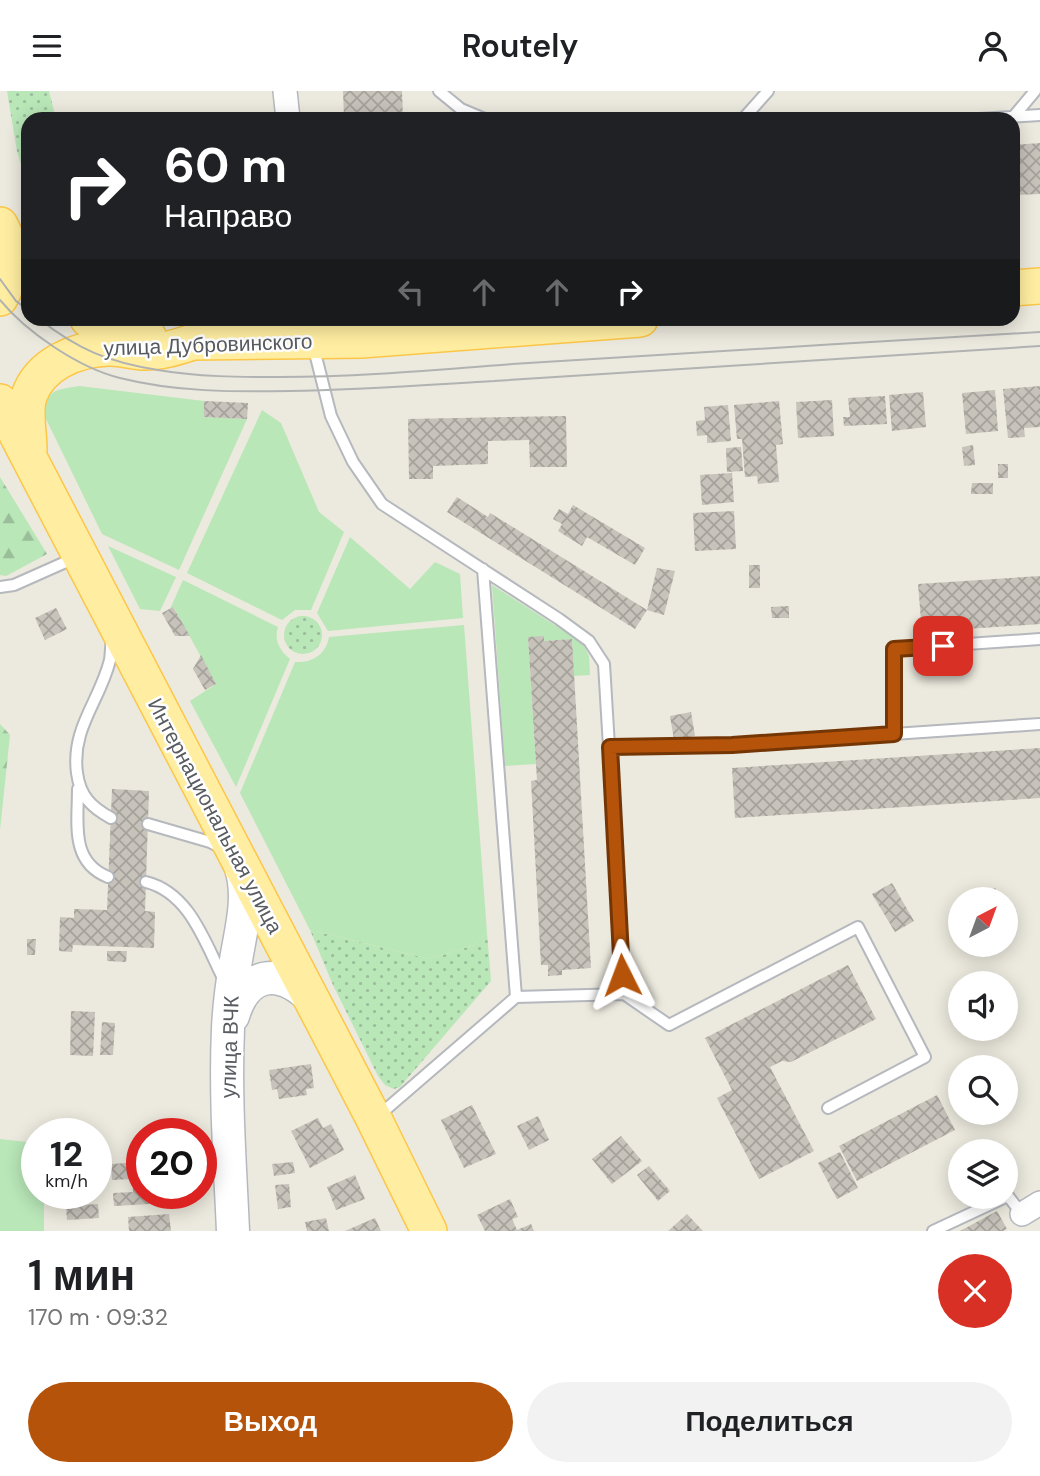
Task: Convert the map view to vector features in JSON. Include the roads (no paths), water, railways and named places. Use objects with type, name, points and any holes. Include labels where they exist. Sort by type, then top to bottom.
[{"type":"main road","points":[[0,225],[21,261]]},
{"type":"main road","points":[[0,255],[8,277],[7,288],[0,298]]},
{"type":"main road","points":[[1020,287],[1040,286]]},
{"type":"main road","points":[[108,326],[123,331],[193,342]]},
{"type":"main road","name":"улица Дубровинского","points":[[30,460],[27,409],[29,395],[43,373],[69,356],[84,350],[109,348],[144,352],[168,350],[193,342],[311,330],[428,326]]},
{"type":"main road","name":"Интернациональная улица","points":[[0,402],[374,1119],[429,1231]]},
{"type":"main road","name":"улица ВЧК","points":[[233,1231],[227,1094],[228,1031],[231,993],[245,907],[245,889],[239,862]]},
{"type":"main road","points":[[228,1031],[235,1007],[254,983],[265,978],[275,976],[286,979],[310,997]]},
{"type":"street","points":[[285,91],[287,112]]},
{"type":"lane","points":[[439,91],[468,112]]},
{"type":"lane","points":[[749,112],[768,91]]},
{"type":"lane","points":[[1017,112],[1035,91]]},
{"type":"lane","points":[[1020,116],[1040,114]]},
{"type":"lane","points":[[311,330],[331,417],[353,462],[382,504],[589,641],[604,664],[624,994]]},
{"type":"lane","points":[[0,587],[15,585],[80,556]]},
{"type":"lane","points":[[483,569],[516,997]]},
{"type":"lane","points":[[108,611],[112,637],[110,661],[78,739],[76,762],[78,844],[89,864],[98,873],[108,877]]},
{"type":"lane","points":[[894,734],[894,649],[1040,639]]},
{"type":"lane","points":[[610,747],[732,745],[1040,724]]},
{"type":"lane","points":[[78,786],[93,809],[111,818]]},
{"type":"lane","points":[[148,824],[210,842],[225,849],[239,862]]},
{"type":"lane","points":[[146,882],[158,885],[175,896],[189,913],[231,993]]},
{"type":"lane","points":[[374,1119],[516,997],[624,994],[669,1025],[858,927],[925,1057],[828,1108]]},
{"type":"lane","points":[[933,1231],[1008,1196],[1031,1209]]},
{"type":"tram line","points":[[0,279],[21,305]]},
{"type":"tram line","points":[[0,300],[21,321]]},
{"type":"tram line","points":[[26,326],[71,357],[120,378],[162,386],[247,391],[392,387],[1040,346]]},
{"type":"tram line","points":[[49,326],[81,347],[124,363],[188,374],[249,377],[366,374],[1040,332]]}]
